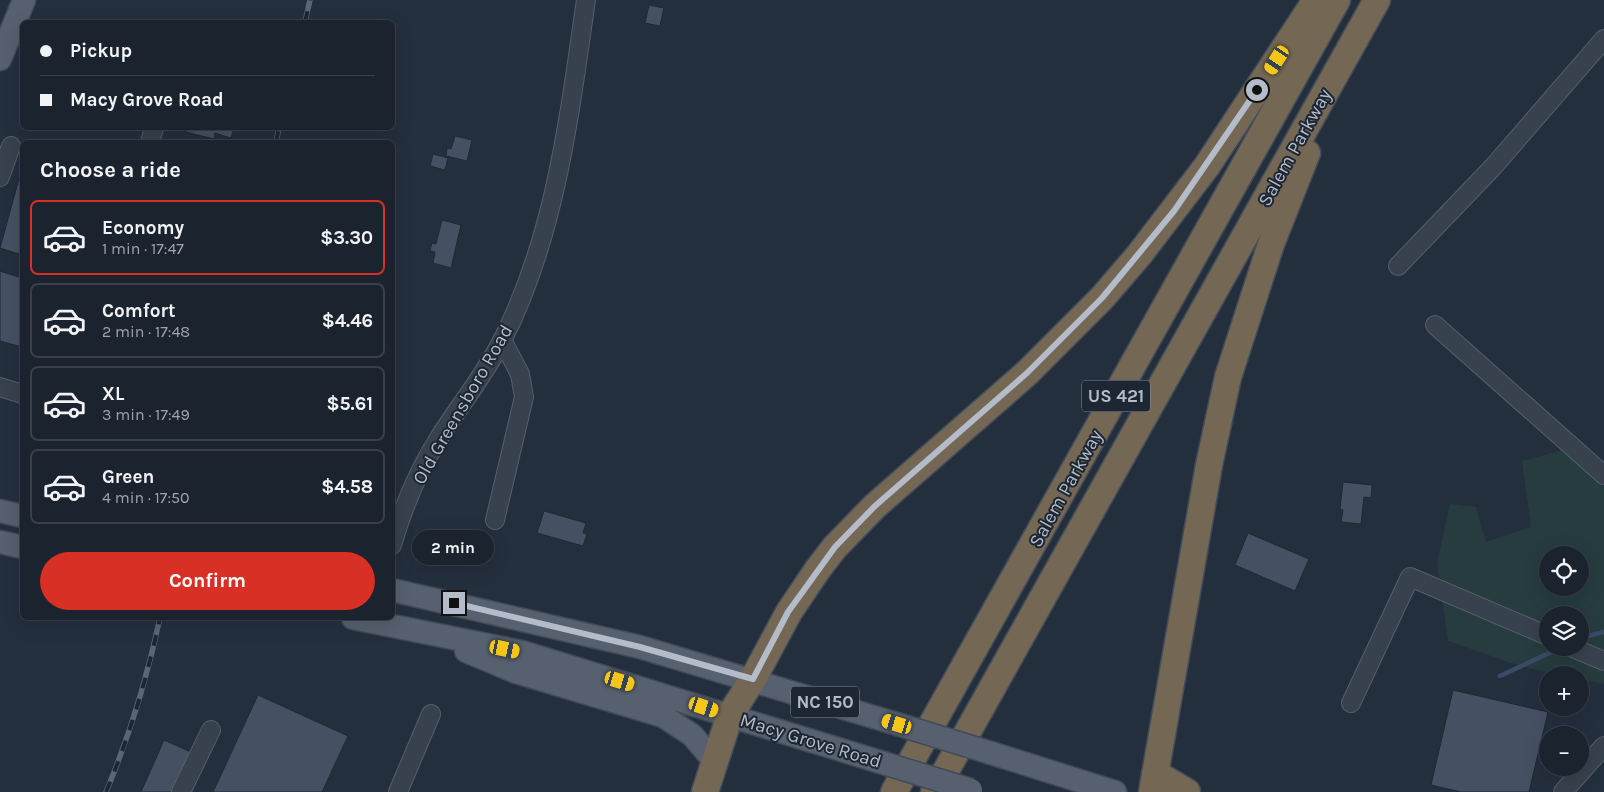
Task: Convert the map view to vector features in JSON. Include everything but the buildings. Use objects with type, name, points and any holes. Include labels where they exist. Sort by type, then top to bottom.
[{"type":"highway","points":[[705,792],[730,715],[753,679],[788,612],[835,547],[875,506],[1027,373],[1102,298],[1139,255],[1207,166],[1316,0]]},
{"type":"highway","name":"Salem Parkway","points":[[894,792],[1337,0]]},
{"type":"highway","name":"Salem Parkway","points":[[934,792],[1376,0]]},
{"type":"highway","points":[[1187,792],[1153,782],[1208,465],[1228,378],[1271,244],[1353,42]]},
{"type":"main road","points":[[0,60],[24,0]]},
{"type":"main road","points":[[0,511],[20,516]]},
{"type":"main road","points":[[0,542],[20,546]]},
{"type":"main road","name":"NC 150","points":[[395,591],[567,628],[753,679],[1115,792]]},
{"type":"main road","name":"Macy Grove Road","points":[[371,620],[522,652],[974,791]]},
{"type":"main road","points":[[421,632],[516,672],[663,716],[692,734],[715,762]]},
{"type":"street","name":"Old Greensboro Road","points":[[395,536],[406,503],[427,458],[502,340],[530,276],[550,214],[564,150],[586,0]]},
{"type":"street","points":[[1398,266],[1494,167],[1604,38]]},
{"type":"street","points":[[0,177],[11,146]]},
{"type":"street","points":[[1435,325],[1600,465]]},
{"type":"street","points":[[495,520],[524,396],[520,374],[502,340]]},
{"type":"street","points":[[0,387],[20,393]]},
{"type":"street","points":[[1351,703],[1410,577],[1539,632]]},
{"type":"street","points":[[1589,655],[1604,661]]},
{"type":"street","points":[[398,792],[431,714]]},
{"type":"street","points":[[181,792],[211,730]]},
{"type":"street","points":[[1563,792],[1604,746]]},
{"type":"green space","points":[[1563,450],[1604,487],[1604,684],[1589,681],[1589,666],[1539,666],[1539,670],[1448,641],[1437,563],[1450,504],[1476,507],[1486,542],[1531,527],[1522,461]]},
{"type":"waterway","points":[[1589,636],[1604,632]]},
{"type":"waterway","points":[[1500,676],[1543,656]]},
{"type":"railway","points":[[305,20],[310,0]]},
{"type":"railway","points":[[276,140],[279,130]]},
{"type":"railway","points":[[106,792],[137,706],[160,620]]},
{"type":"route","points":[[454,603],[567,628],[753,679],[788,612],[835,547],[875,506],[1027,373],[1102,298],[1174,211],[1207,166],[1257,90]]}]
